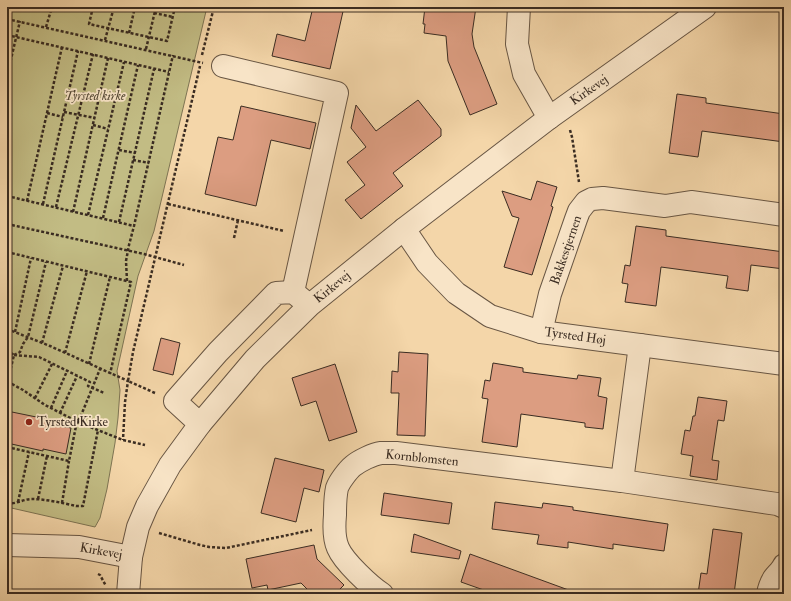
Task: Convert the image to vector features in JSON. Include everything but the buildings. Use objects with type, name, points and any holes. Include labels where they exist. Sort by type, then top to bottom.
[{"type":"street","points":[[519,7],[517,44],[524,74],[555,114]]},
{"type":"street","name":"Kirkevej","points":[[7,545],[79,547],[131,557],[138,527],[147,506],[170,465],[200,424],[255,359],[310,306],[404,229],[555,114],[705,7]]},
{"type":"street","points":[[223,66],[337,93],[293,292]]},
{"type":"street","name":"Bakkestjernen","points":[[541,332],[550,294],[579,211],[586,202],[592,199],[603,198],[665,206],[692,202],[784,215]]},
{"type":"street","name":"Tyrsted Høj","points":[[404,229],[427,264],[456,293],[490,316],[541,332],[784,364]]},
{"type":"street","points":[[200,424],[175,401],[218,352],[276,293],[293,292],[310,306]]},
{"type":"street","points":[[622,481],[640,345]]},
{"type":"street","name":"Kornblomsten","points":[[382,594],[374,589],[348,563],[338,548],[334,525],[335,500],[338,487],[345,474],[352,466],[366,458],[380,453],[396,453],[622,481],[777,504],[784,507]]},
{"type":"street","points":[[128,594],[131,557]]},
{"type":"street","points":[[768,594],[769,587],[784,565]]},
{"type":"path","points":[[46,28],[52,7]]},
{"type":"path","points":[[93,7],[89,24],[167,41],[175,7]]},
{"type":"path","points":[[105,40],[114,7]]},
{"type":"path","points":[[129,33],[135,7]]},
{"type":"path","points":[[146,49],[156,7]]},
{"type":"path","points":[[202,55],[214,7]]},
{"type":"path","points":[[154,14],[173,17]]},
{"type":"path","points":[[7,19],[223,66]]},
{"type":"path","points":[[7,76],[20,22]]},
{"type":"path","points":[[7,35],[169,72]]},
{"type":"path","points":[[27,201],[62,47]]},
{"type":"path","points":[[43,204],[78,51]]},
{"type":"path","points":[[56,207],[93,54]]},
{"type":"path","points":[[127,281],[126,261],[128,251],[173,56]]},
{"type":"path","points":[[73,212],[108,58]]},
{"type":"path","points":[[88,215],[124,62]]},
{"type":"path","points":[[123,440],[125,402],[133,352],[201,62]]},
{"type":"path","points":[[103,218],[138,65]]},
{"type":"path","points":[[119,222],[154,69]]},
{"type":"path","points":[[64,112],[94,118]]},
{"type":"path","points":[[47,114],[63,117]]},
{"type":"path","points":[[555,114],[569,125],[579,185],[586,202]]},
{"type":"path","points":[[93,125],[108,129]]},
{"type":"path","points":[[119,150],[134,153]]},
{"type":"path","points":[[133,160],[149,163]]},
{"type":"path","points":[[7,196],[134,226]]},
{"type":"path","points":[[168,204],[305,236]]},
{"type":"path","points":[[234,238],[238,220]]},
{"type":"path","points":[[7,224],[184,265]]},
{"type":"path","points":[[7,262],[8,253],[131,282],[110,374]]},
{"type":"path","points":[[15,332],[31,258]]},
{"type":"path","points":[[46,262],[28,337],[20,352],[14,355],[7,384],[12,384],[51,408],[77,421],[123,440],[145,445]]},
{"type":"path","points":[[42,343],[63,266]]},
{"type":"path","points":[[66,353],[86,271]]},
{"type":"path","points":[[89,364],[110,277]]},
{"type":"path","points":[[7,329],[175,401]]},
{"type":"path","points":[[7,351],[14,355],[39,357],[90,382],[88,386],[104,393]]},
{"type":"path","points":[[35,398],[52,364]]},
{"type":"path","points":[[62,503],[77,421],[80,418],[100,369]]},
{"type":"path","points":[[51,408],[67,371]]},
{"type":"path","points":[[60,413],[77,376]]},
{"type":"path","points":[[7,503],[12,504],[22,500],[32,499],[83,506],[98,430]]},
{"type":"path","points":[[7,447],[70,461]]},
{"type":"path","points":[[7,463],[11,448]]},
{"type":"path","points":[[18,502],[28,452]]},
{"type":"path","points":[[38,500],[47,456]]},
{"type":"path","points":[[138,527],[200,545],[226,548],[334,525]]},
{"type":"path","points":[[95,572],[100,575],[107,588]]},
{"type":"green space","name":"Tyrsted kirke","points":[[7,7],[207,7],[154,231],[138,276],[117,371],[120,390],[115,443],[107,489],[100,518],[95,527],[7,507]]},
{"type":"place","name":"Tyrsted Kirke","points":[[29,422]]}]
